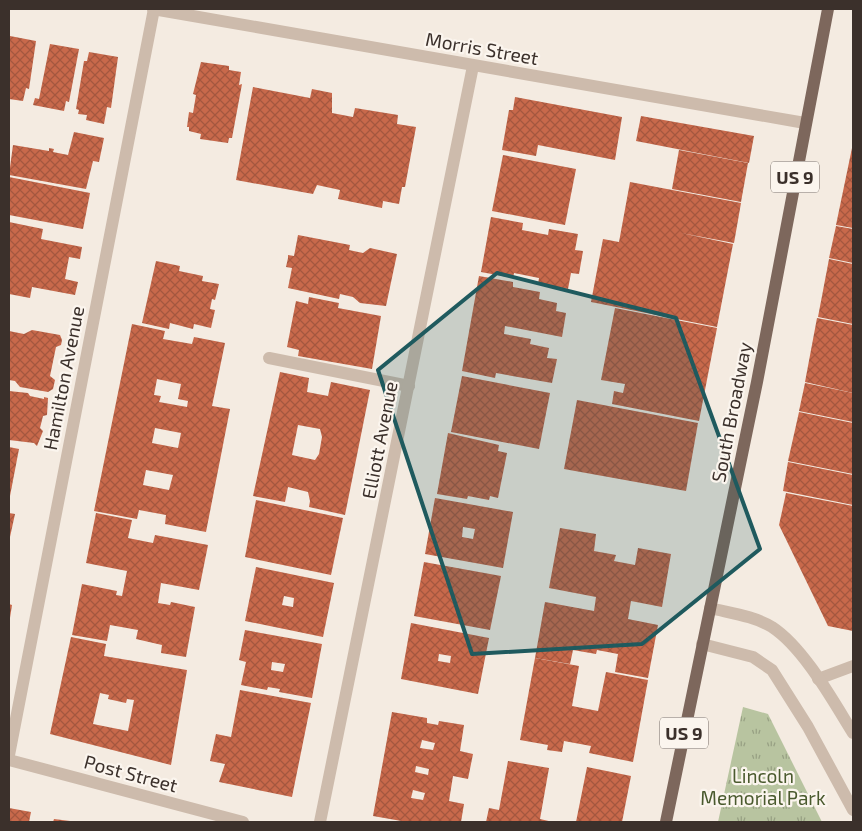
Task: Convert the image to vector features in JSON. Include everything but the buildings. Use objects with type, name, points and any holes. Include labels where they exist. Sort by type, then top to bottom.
[{"type":"main road","name":"South Broadway","points":[[666,822],[757,382],[828,9]]},
{"type":"street","name":"Morris Street","points":[[154,9],[805,123]]},
{"type":"street","name":"Hamilton Avenue","points":[[9,755],[154,9]]},
{"type":"street","name":"Elliott Avenue","points":[[320,822],[473,66]]},
{"type":"street","points":[[269,358],[409,386]]},
{"type":"street","points":[[710,608],[758,621],[772,628],[787,640],[818,679],[853,733]]},
{"type":"street","points":[[702,644],[753,657],[772,670],[808,727],[853,810]]},
{"type":"street","points":[[818,679],[853,666]]},
{"type":"street","name":"Post Street","points":[[9,760],[223,820],[243,822]]},
{"type":"highlighted area","points":[[497,273],[676,318],[760,549],[642,644],[472,654],[378,370]]},
{"type":"green space","name":"Lincoln Memorial Park","points":[[743,707],[768,714],[822,822],[718,822]]}]
